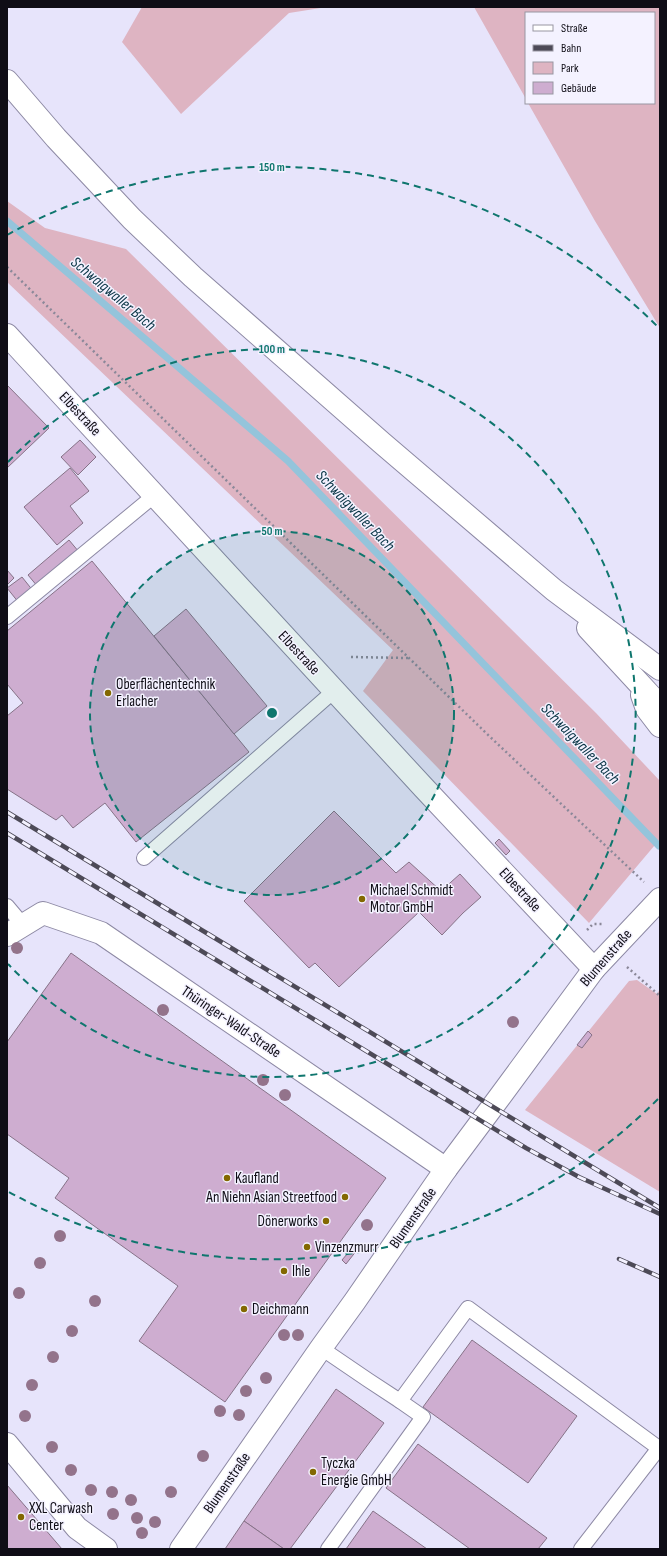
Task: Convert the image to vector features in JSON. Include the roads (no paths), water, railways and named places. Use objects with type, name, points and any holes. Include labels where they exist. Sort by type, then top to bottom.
[{"type":"street","points":[[7,81],[56,138],[132,219],[193,277],[382,443],[554,590],[660,669]]},
{"type":"street","name":"Elbestraße","points":[[7,335],[334,691],[594,969]]},
{"type":"street","points":[[554,590],[660,706]]},
{"type":"street","points":[[638,682],[647,709],[660,726]]},
{"type":"street","name":"Blumenstraße","points":[[181,1549],[446,1169],[594,969],[610,952],[655,893]]},
{"type":"street","name":"Thüringer-Wald-Straße","points":[[15,930],[43,912],[100,933],[446,1169]]},
{"type":"street","points":[[7,1444],[77,1528],[106,1549]]},
{"type":"lane","points":[[7,617],[155,496]]},
{"type":"lane","points":[[144,858],[334,691]]},
{"type":"lane","points":[[7,906],[15,930]]},
{"type":"lane","points":[[400,1401],[468,1308],[659,1448],[581,1549]]},
{"type":"lane","points":[[321,1348],[424,1417],[328,1549]]},
{"type":"waterway","name":"Schwaigwaller Bach","points":[[7,221],[288,461],[659,846]]},
{"type":"railway","points":[[7,812],[660,1208]]},
{"type":"railway","points":[[7,833],[526,1148],[579,1177],[660,1214]]},
{"type":"railway","points":[[619,1259],[660,1277]]},
{"type":"place","name":"Oberflächentechnik Erlacher","points":[[108,693]]},
{"type":"place","name":"Michael Schmidt Motor GmbH","points":[[362,899]]},
{"type":"place","name":"Kaufland","points":[[227,1178]]},
{"type":"place","name":"An Niehn Asian Streetfood","points":[[345,1197]]},
{"type":"place","name":"Dönerworks","points":[[326,1221]]},
{"type":"place","name":"Vinzenzmurr","points":[[307,1247]]},
{"type":"place","name":"Ihle","points":[[284,1271]]},
{"type":"place","name":"Deichmann","points":[[244,1309]]},
{"type":"place","name":"Tyczka Energie GmbH","points":[[313,1472]]},
{"type":"place","name":"XXL Carwash Center","points":[[21,1517]]}]
